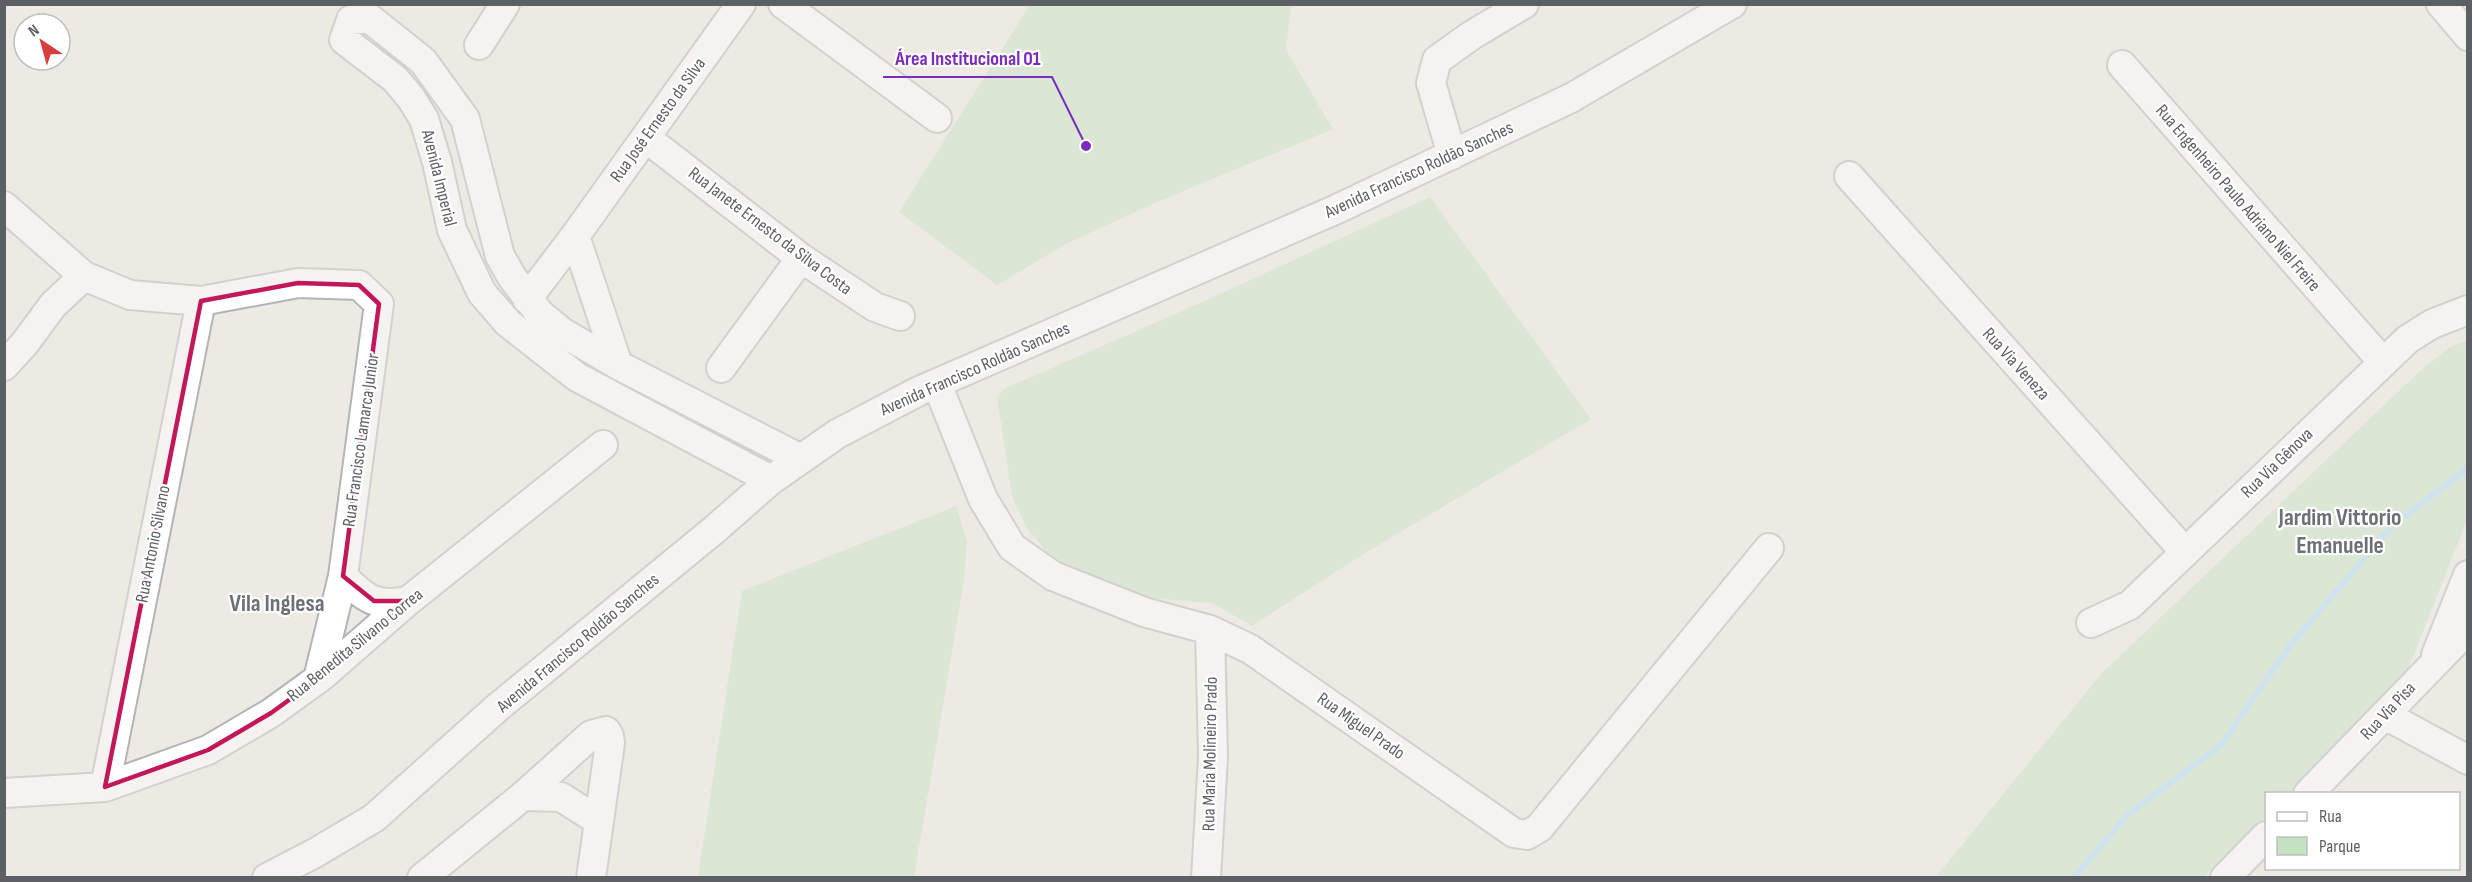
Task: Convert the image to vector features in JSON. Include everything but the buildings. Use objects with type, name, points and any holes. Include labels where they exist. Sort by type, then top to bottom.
[{"type":"street","points":[[479,45],[505,4]]},
{"type":"street","name":"Rua José Ernesto da Silva","points":[[527,299],[575,236],[741,4]]},
{"type":"street","points":[[783,4],[938,118]]},
{"type":"street","points":[[1452,155],[1431,83],[1437,60],[1472,35],[1524,4]]},
{"type":"street","name":"Avenida Francisco Roldão Sanches","points":[[267,878],[374,818],[498,708],[714,530],[771,480],[837,435],[919,391],[1337,209],[1571,98],[1732,4]]},
{"type":"street","points":[[2441,4],[2468,36]]},
{"type":"street","name":"Avenida Imperial","points":[[771,480],[578,376],[508,323],[482,293],[452,231],[437,162],[424,119],[411,98],[395,79],[344,40],[351,20],[369,18],[423,61],[465,119],[500,256],[527,299],[539,313],[562,332],[618,365],[801,459]]},
{"type":"street","name":"Rua Engenheiro Paulo Adriano Niel Freire","points":[[2122,65],[2382,361]]},
{"type":"street","points":[[437,162],[465,119]]},
{"type":"street","name":"Rua Janete Ernesto da Silva Costa","points":[[645,138],[801,258],[875,307],[900,316]]},
{"type":"street","name":"Rua Via Veneza","points":[[1849,176],[2184,551]]},
{"type":"street","points":[[4,206],[84,276],[130,295],[201,301]]},
{"type":"street","points":[[575,236],[618,365]]},
{"type":"street","name":"Rua José Ernesto da Silva","points":[[500,256],[516,264],[528,262],[550,254],[575,236]]},
{"type":"street","points":[[721,368],[801,258]]},
{"type":"street","points":[[4,366],[25,343],[53,305],[84,276]]},
{"type":"street","name":"Rua Francisco Lamarca Junior","points":[[201,301],[298,283],[359,285],[379,304],[343,576],[318,679]]},
{"type":"street","name":"Rua Antonio Silvano","points":[[105,787],[201,301]]},
{"type":"street","name":"Rua Via Gênova","points":[[2091,623],[2130,605],[2382,361],[2408,339],[2432,324],[2468,310]]},
{"type":"street","points":[[2355,330],[2393,331],[2432,324]]},
{"type":"street","name":"Rua Miguel Prado","points":[[937,384],[982,499],[1012,547],[1053,576],[1143,612],[1210,630],[1250,649],[1515,833],[1527,835],[1539,828],[1769,548]]},
{"type":"street","name":"Rua Benedita Silvano Correa","points":[[4,794],[105,787],[208,750],[271,713],[318,679],[408,601],[603,445]]},
{"type":"street","points":[[2435,660],[2468,575]]},
{"type":"street","points":[[343,576],[358,592],[374,601],[391,604],[408,601]]},
{"type":"street","name":"Rua Via Pisa","points":[[2310,792],[2468,628]]},
{"type":"street","name":"Rua Maria Molineiro Prado","points":[[1206,878],[1213,757],[1210,630]]},
{"type":"street","points":[[2385,715],[2468,760]]},
{"type":"street","points":[[422,878],[523,796],[591,735],[606,731],[610,743],[591,878]]},
{"type":"street","points":[[523,796],[561,797],[599,822]]},
{"type":"street","points":[[2225,878],[2265,837]]},
{"type":"highlighted area","points":[[298,283],[359,285],[379,304],[343,576],[374,601],[408,601],[322,676],[271,713],[208,750],[105,787],[201,301]]},
{"type":"green space","points":[[1030,5],[1291,5],[1286,50],[1333,129],[1157,202],[1066,244],[997,285],[899,212]]},
{"type":"green space","points":[[1430,197],[1591,419],[1365,553],[1252,626],[1213,603],[1148,598],[1099,583],[1069,571],[1047,552],[1028,530],[1012,496],[997,397],[1004,389],[1205,301]]},
{"type":"green space","points":[[2467,341],[2467,520],[2403,682],[2291,792],[2265,792],[2265,818],[2204,877],[1935,878],[2101,674],[2423,368],[2450,347]]},
{"type":"green space","points":[[956,506],[967,541],[964,580],[914,877],[698,877],[742,591]]},
{"type":"waterway","points":[[2074,878],[2126,816],[2221,745],[2289,647],[2391,527],[2468,468]]},
{"type":"place","name":"Área Institucional 01","points":[[1086,146]]},
{"type":"district","name":"Jardim Vittorio Emanuelle","points":[[2340,531]]},
{"type":"district","name":"Vila Inglesa","points":[[277,603]]}]
